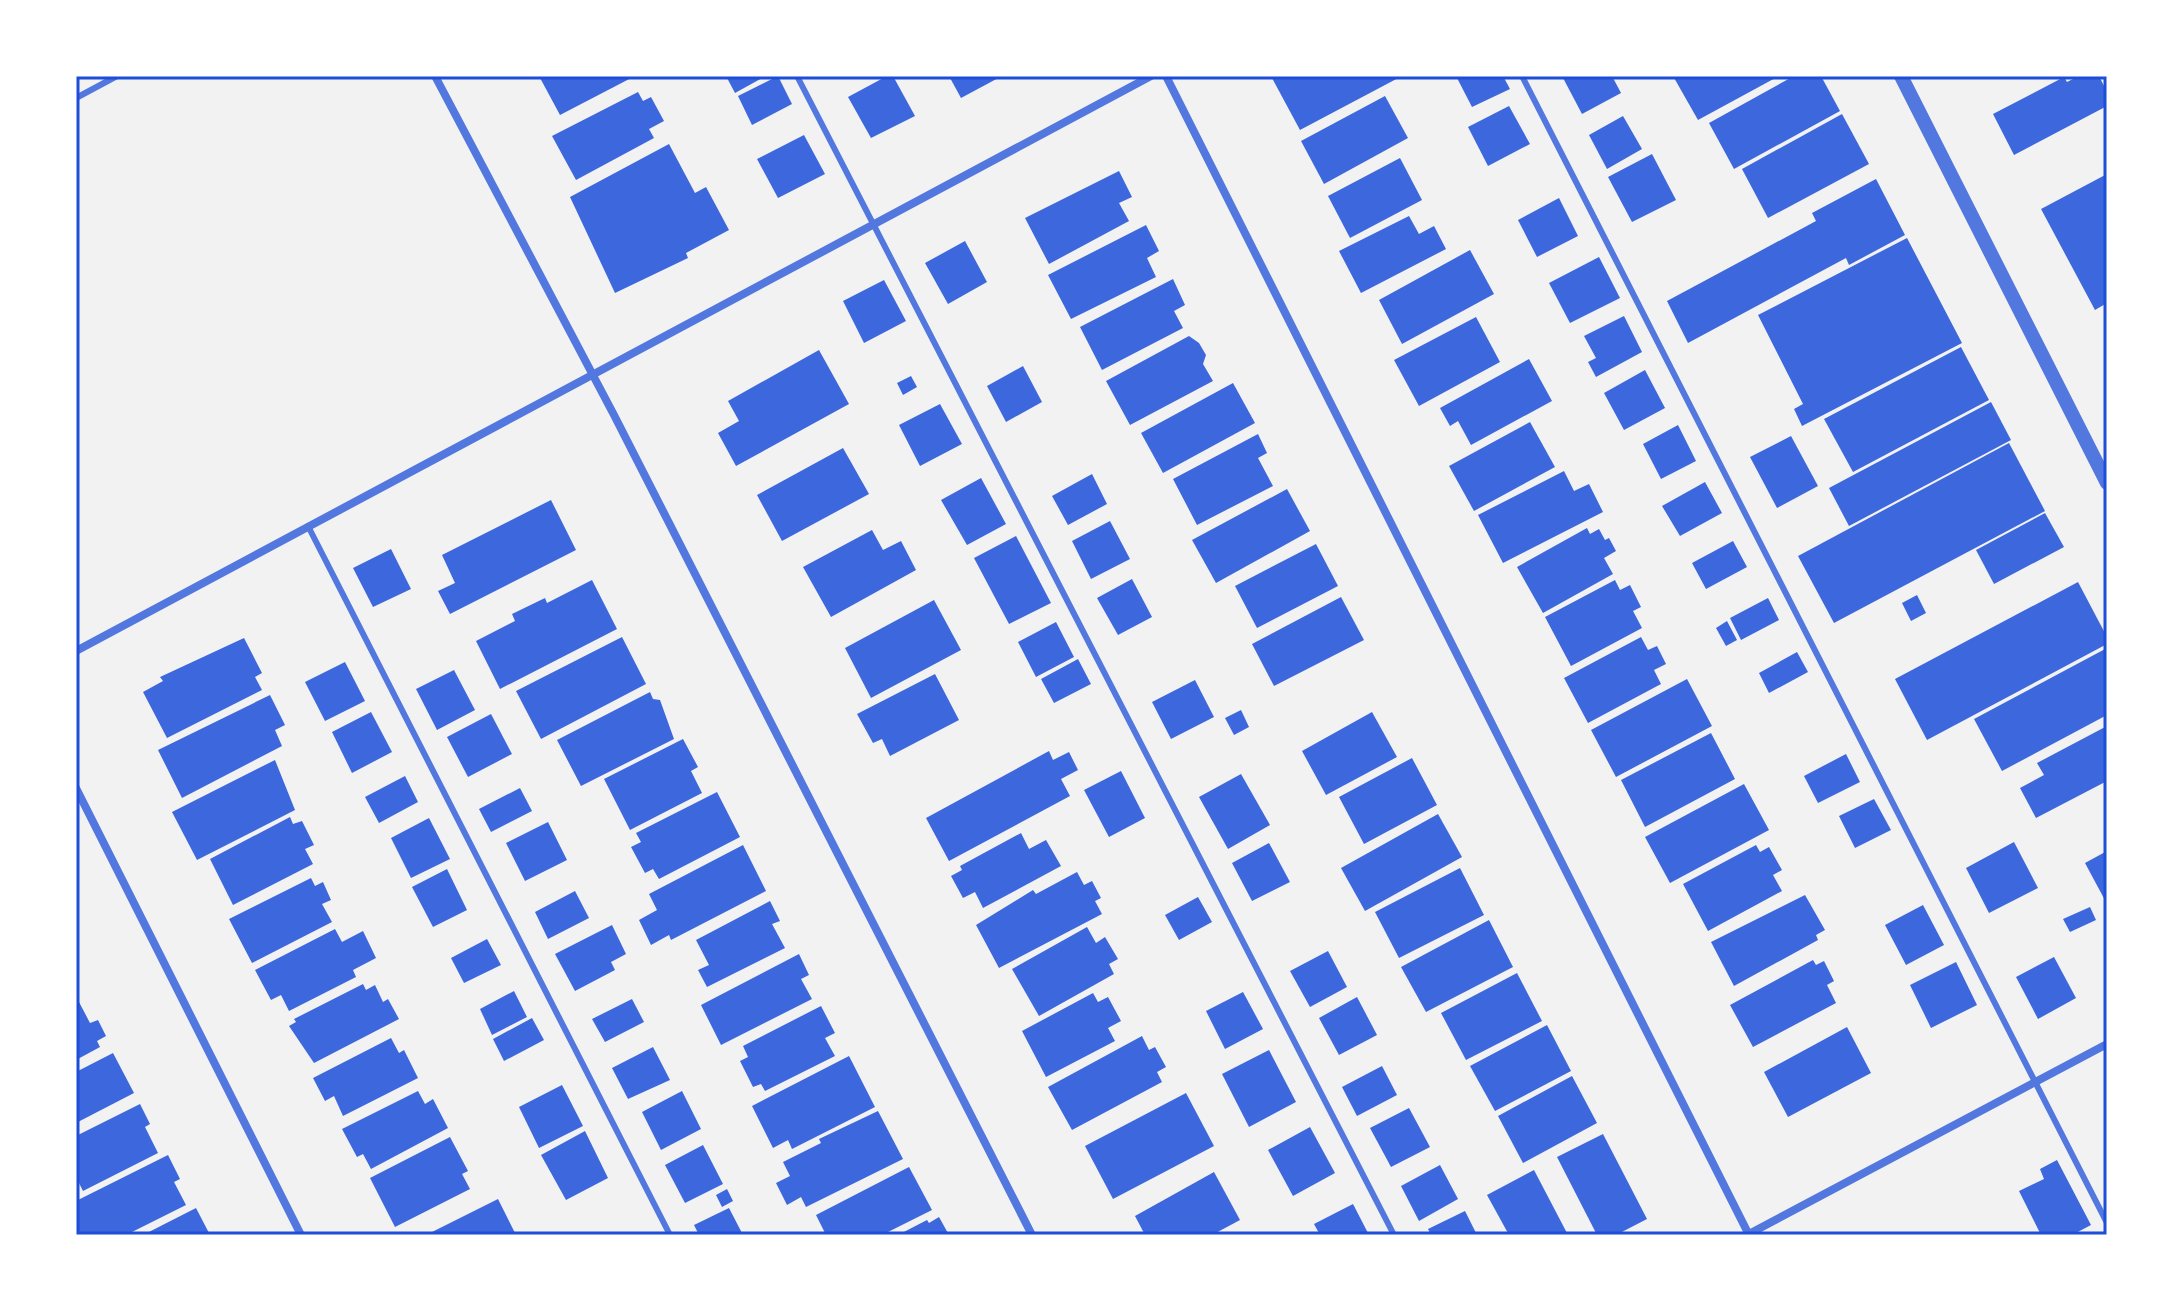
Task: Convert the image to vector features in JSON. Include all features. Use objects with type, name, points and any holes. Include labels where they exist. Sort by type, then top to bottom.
[{"type":"street","points":[[435,76],[593,374],[1032,1235]]},
{"type":"street","points":[[76,651],[1151,76]]},
{"type":"street","points":[[1166,76],[1748,1235],[2107,1044]]},
{"type":"street","points":[[1901,76],[2107,483]]},
{"type":"street","points":[[76,788],[301,1235]]},
{"type":"lane","points":[[76,98],[117,76]]},
{"type":"lane","points":[[797,76],[1394,1235]]},
{"type":"lane","points":[[1522,76],[2107,1223]]},
{"type":"lane","points":[[308,526],[670,1235]]},
{"type":"building","points":[[539,76],[635,76],[560,115]]},
{"type":"building","points":[[726,76],[766,76],[735,93]]},
{"type":"building","points":[[778,76],[792,104],[752,125],[738,96]]},
{"type":"building","points":[[887,76],[893,76],[915,116],[871,138],[848,97]]},
{"type":"building","points":[[949,76],[1002,76],[961,98]]},
{"type":"building","points":[[1402,76],[1300,130],[1272,78]]},
{"type":"building","points":[[1456,76],[1503,76],[1510,89],[1472,107]]},
{"type":"building","points":[[1562,76],[1612,76],[1621,93],[1582,114]]},
{"type":"building","points":[[1673,76],[1779,76],[1698,120]]},
{"type":"building","points":[[1794,76],[1821,76],[1840,111],[1734,169],[1709,123]]},
{"type":"building","points":[[2079,76],[2099,76],[2107,92],[2107,106],[2014,155],[1993,114],[2064,77],[2067,82]]},
{"type":"building","points":[[638,92],[643,101],[651,97],[664,121],[649,129],[654,138],[576,180],[552,136]]},
{"type":"building","points":[[1385,96],[1408,138],[1324,184],[1301,141]]},
{"type":"building","points":[[1509,106],[1530,144],[1488,166],[1468,127]]},
{"type":"building","points":[[1842,114],[1869,164],[1768,218],[1742,169]]},
{"type":"building","points":[[1623,116],[1642,149],[1607,169],[1589,135]]},
{"type":"building","points":[[804,135],[825,174],[778,198],[757,159]]},
{"type":"building","points":[[669,144],[695,193],[706,187],[729,230],[686,253],[688,258],[615,293],[570,197]]},
{"type":"building","points":[[1652,154],[1676,200],[1632,222],[1608,177]]},
{"type":"building","points":[[1400,158],[1422,200],[1350,238],[1328,196]]},
{"type":"building","points":[[1119,171],[1132,197],[1119,203],[1129,221],[1049,264],[1025,218]]},
{"type":"building","points":[[2107,174],[2107,303],[2095,310],[2041,209]]},
{"type":"building","points":[[1876,179],[1905,235],[1849,265],[1846,258],[1688,343],[1667,301],[1816,221],[1812,213]]},
{"type":"building","points":[[1559,198],[1578,236],[1537,257],[1518,220]]},
{"type":"building","points":[[1409,216],[1419,234],[1434,226],[1446,249],[1361,293],[1339,251]]},
{"type":"building","points":[[1146,225],[1159,251],[1147,258],[1156,277],[1071,319],[1048,275]]},
{"type":"building","points":[[1907,238],[1962,343],[1802,426],[1794,409],[1803,404],[1758,315]]},
{"type":"building","points":[[965,241],[987,282],[948,304],[925,263]]},
{"type":"building","points":[[1470,250],[1494,294],[1402,344],[1379,300]]},
{"type":"building","points":[[1599,257],[1620,298],[1570,323],[1549,283]]},
{"type":"building","points":[[1173,279],[1185,305],[1174,311],[1183,328],[1102,370],[1080,327]]},
{"type":"building","points":[[884,280],[906,321],[864,343],[843,301]]},
{"type":"building","points":[[1624,316],[1642,352],[1596,377],[1588,362],[1596,358],[1584,336]]},
{"type":"building","points":[[1476,317],[1500,362],[1419,406],[1394,360]]},
{"type":"building","points":[[1189,336],[1199,343],[1206,355],[1203,364],[1213,381],[1130,425],[1106,381]]},
{"type":"building","points":[[1961,347],[1989,400],[1853,472],[1824,419]]},
{"type":"building","points":[[819,350],[849,404],[736,466],[718,433],[739,421],[728,401]]},
{"type":"building","points":[[1529,359],[1552,401],[1471,445],[1458,421],[1450,426],[1440,408]]},
{"type":"building","points":[[1023,366],[1042,402],[1006,422],[987,386]]},
{"type":"building","points":[[1645,370],[1665,408],[1624,430],[1604,393]]},
{"type":"building","points":[[911,376],[917,387],[903,395],[897,383]]},
{"type":"building","points":[[1233,383],[1255,423],[1163,473],[1141,433]]},
{"type":"building","points":[[1991,402],[2011,440],[1849,526],[1829,488]]},
{"type":"building","points":[[940,404],[962,444],[920,466],[899,425]]},
{"type":"building","points":[[1530,422],[1555,467],[1474,511],[1449,466]]},
{"type":"building","points":[[1678,425],[1696,461],[1661,479],[1643,444]]},
{"type":"building","points":[[1258,434],[1267,453],[1258,458],[1273,486],[1197,525],[1173,479]]},
{"type":"building","points":[[1791,436],[1818,486],[1777,508],[1750,457]]},
{"type":"building","points":[[2009,443],[2045,511],[1834,623],[1798,556]]},
{"type":"building","points":[[843,448],[869,494],[782,541],[757,495]]},
{"type":"building","points":[[1564,471],[1574,491],[1589,484],[1603,512],[1503,563],[1478,515]]},
{"type":"building","points":[[1092,474],[1107,504],[1068,525],[1052,496]]},
{"type":"building","points":[[981,478],[1006,524],[967,545],[941,500]]},
{"type":"building","points":[[1705,482],[1722,513],[1680,536],[1662,506]]},
{"type":"building","points":[[1287,489],[1310,531],[1216,583],[1192,540]]},
{"type":"building","points":[[551,500],[576,550],[450,614],[438,591],[455,583],[442,555]]},
{"type":"building","points":[[2045,513],[2064,547],[1994,584],[1976,550]]},
{"type":"building","points":[[1110,521],[1130,559],[1091,579],[1072,541]]},
{"type":"building","points":[[1587,528],[1590,534],[1599,529],[1605,540],[1609,538],[1616,551],[1604,558],[1613,574],[1543,613],[1517,567]]},
{"type":"building","points":[[872,530],[883,550],[901,541],[916,570],[831,617],[803,567]]},
{"type":"building","points":[[1016,536],[1051,603],[1009,624],[974,558]]},
{"type":"building","points":[[1733,541],[1747,567],[1706,589],[1692,563]]},
{"type":"building","points":[[1316,544],[1338,586],[1257,628],[1235,586]]},
{"type":"building","points":[[391,549],[411,589],[373,607],[353,568]]},
{"type":"building","points":[[1132,579],[1152,617],[1118,635],[1097,598]]},
{"type":"building","points":[[592,580],[617,629],[500,689],[476,641],[515,621],[512,614],[545,598],[547,603]]},
{"type":"building","points":[[1615,580],[1620,590],[1630,585],[1641,607],[1633,611],[1642,628],[1571,666],[1545,617]]},
{"type":"building","points":[[2078,582],[2107,637],[2107,644],[1927,740],[1895,679]]},
{"type":"building","points":[[1917,595],[1926,613],[1911,621],[1902,603]]},
{"type":"building","points":[[1341,597],[1364,640],[1274,686],[1252,644]]},
{"type":"building","points":[[1768,598],[1779,620],[1741,640],[1730,618]]},
{"type":"building","points":[[934,600],[961,650],[871,698],[845,648]]},
{"type":"building","points":[[1727,621],[1737,640],[1726,646],[1716,628]]},
{"type":"building","points":[[1056,622],[1074,657],[1036,677],[1018,642]]},
{"type":"building","points":[[622,637],[646,684],[541,739],[516,691]]},
{"type":"building","points":[[1641,637],[1648,650],[1657,646],[1666,664],[1654,670],[1661,684],[1588,723],[1564,678]]},
{"type":"building","points":[[244,638],[262,673],[255,677],[262,690],[167,738],[143,692],[163,681],[160,677]]},
{"type":"building","points":[[2107,648],[2107,715],[2002,771],[1974,719]]},
{"type":"building","points":[[1797,652],[1808,672],[1769,693],[1759,673]]},
{"type":"building","points":[[1078,659],[1091,684],[1054,703],[1041,679]]},
{"type":"building","points":[[345,662],[365,701],[325,721],[305,682]]},
{"type":"building","points":[[454,670],[475,710],[437,730],[416,689]]},
{"type":"building","points":[[935,674],[959,720],[890,756],[882,739],[873,743],[857,714]]},
{"type":"building","points":[[1687,679],[1712,726],[1616,777],[1591,730]]},
{"type":"building","points":[[1195,680],[1214,717],[1171,739],[1152,702]]},
{"type":"building","points":[[650,692],[653,699],[660,700],[674,739],[581,786],[557,740]]},
{"type":"building","points":[[270,695],[285,725],[275,730],[282,746],[182,798],[158,750]]},
{"type":"building","points":[[1241,710],[1249,727],[1234,735],[1225,718]]},
{"type":"building","points":[[371,712],[392,752],[352,773],[332,732]]},
{"type":"building","points":[[1372,712],[1397,757],[1326,795],[1302,751]]},
{"type":"building","points":[[491,714],[512,754],[468,777],[447,737]]},
{"type":"building","points":[[2107,726],[2107,781],[2036,818],[2020,788],[2044,775],[2037,763]]},
{"type":"building","points":[[1711,733],[1735,779],[1645,827],[1621,780]]},
{"type":"building","points":[[683,739],[698,767],[691,771],[702,793],[630,830],[604,779]]},
{"type":"building","points":[[1049,751],[1053,760],[1069,752],[1078,770],[1061,779],[1070,796],[949,861],[926,818]]},
{"type":"building","points":[[1846,754],[1860,782],[1818,803],[1804,776]]},
{"type":"building","points":[[1412,758],[1437,805],[1364,844],[1339,797]]},
{"type":"building","points":[[275,760],[295,810],[197,860],[172,812]]},
{"type":"building","points":[[1121,771],[1145,818],[1109,837],[1084,790]]},
{"type":"building","points":[[1241,774],[1270,825],[1228,849],[1199,797]]},
{"type":"building","points":[[405,776],[418,802],[379,823],[365,797]]},
{"type":"building","points":[[1744,784],[1769,830],[1670,883],[1645,837]]},
{"type":"building","points":[[520,788],[532,811],[491,832],[479,809]]},
{"type":"building","points":[[717,792],[740,837],[659,879],[653,869],[645,873],[631,847],[641,842],[636,833]]},
{"type":"building","points":[[1874,799],[1891,830],[1855,848],[1839,816]]},
{"type":"building","points":[[1438,814],[1462,857],[1365,911],[1341,868]]},
{"type":"building","points":[[290,817],[293,824],[302,821],[314,845],[305,849],[313,864],[233,905],[210,859]]},
{"type":"building","points":[[429,818],[450,859],[411,878],[391,838]]},
{"type":"building","points":[[548,822],[567,860],[525,881],[506,843]]},
{"type":"building","points":[[1021,833],[1029,849],[1046,840],[1061,866],[983,908],[975,892],[963,898],[951,876],[962,870],[960,866]]},
{"type":"building","points":[[2014,842],[2038,888],[1989,913],[1966,868]]},
{"type":"building","points":[[1269,843],[1290,882],[1252,901],[1232,863]]},
{"type":"building","points":[[743,845],[766,891],[671,940],[669,935],[651,945],[639,920],[657,910],[649,894]]},
{"type":"building","points":[[1756,845],[1760,852],[1769,847],[1782,870],[1773,875],[1782,891],[1708,931],[1683,884]]},
{"type":"building","points":[[2107,851],[2107,904],[2085,863]]},
{"type":"building","points":[[1460,868],[1484,915],[1399,958],[1375,912]]},
{"type":"building","points":[[447,869],[467,910],[433,927],[412,887]]},
{"type":"building","points":[[1077,872],[1084,885],[1092,881],[1101,898],[1095,901],[1102,914],[999,968],[976,925],[1033,890],[1036,894]]},
{"type":"building","points":[[311,878],[315,886],[323,882],[331,900],[322,904],[332,922],[252,963],[229,919]]},
{"type":"building","points":[[575,891],[589,918],[548,939],[535,912]]},
{"type":"building","points":[[1805,895],[1825,930],[1816,935],[1818,940],[1734,986],[1711,942]]},
{"type":"building","points":[[1198,897],[1212,922],[1179,940],[1165,915]]},
{"type":"building","points":[[770,901],[780,921],[772,924],[785,948],[707,987],[698,970],[709,965],[696,940]]},
{"type":"building","points":[[1923,905],[1944,945],[1906,965],[1885,925]]},
{"type":"building","points":[[2090,907],[2096,920],[2070,932],[2063,919]]},
{"type":"building","points":[[1489,920],[1513,967],[1426,1012],[1401,967]]},
{"type":"building","points":[[612,925],[626,954],[611,962],[615,970],[575,991],[555,954]]},
{"type":"building","points":[[1087,927],[1096,943],[1105,937],[1118,959],[1109,964],[1114,974],[1039,1016],[1012,969]]},
{"type":"building","points":[[335,929],[342,942],[363,931],[376,958],[353,970],[356,977],[289,1011],[281,995],[271,1000],[255,970]]},
{"type":"building","points":[[487,939],[501,965],[464,983],[451,958]]},
{"type":"building","points":[[1328,951],[1347,987],[1310,1007],[1290,971]]},
{"type":"building","points":[[799,954],[809,975],[801,979],[812,999],[721,1045],[701,1005]]},
{"type":"building","points":[[2054,957],[2076,998],[2038,1019],[2016,977]]},
{"type":"building","points":[[1813,960],[1816,965],[1824,961],[1834,981],[1827,985],[1836,1003],[1753,1047],[1730,1005]]},
{"type":"building","points":[[1956,962],[1977,1005],[1931,1028],[1910,985]]},
{"type":"building","points":[[1517,973],[1542,1021],[1466,1060],[1441,1013]]},
{"type":"building","points":[[363,984],[366,990],[375,985],[383,1002],[388,999],[399,1019],[314,1063],[289,1026],[296,1022],[294,1019]]},
{"type":"building","points":[[514,991],[527,1017],[492,1035],[480,1009]]},
{"type":"building","points":[[1243,992],[1263,1029],[1225,1049],[1206,1011]]},
{"type":"building","points":[[1093,993],[1098,1002],[1108,997],[1121,1021],[1108,1028],[1115,1041],[1046,1077],[1022,1031]]},
{"type":"building","points":[[1357,997],[1377,1035],[1339,1055],[1319,1018]]},
{"type":"building","points":[[632,999],[644,1022],[605,1042],[592,1019]]},
{"type":"building","points":[[79,1002],[90,1023],[98,1020],[106,1036],[97,1041],[100,1047],[76,1060],[76,1004]]},
{"type":"building","points":[[821,1006],[835,1033],[825,1038],[835,1056],[765,1091],[761,1084],[753,1087],[740,1061],[748,1057],[743,1046]]},
{"type":"building","points":[[532,1018],[544,1040],[504,1061],[493,1039]]},
{"type":"building","points":[[1547,1025],[1571,1071],[1495,1111],[1470,1066]]},
{"type":"building","points":[[1847,1027],[1871,1073],[1788,1117],[1764,1072]]},
{"type":"building","points":[[1142,1036],[1149,1050],[1155,1047],[1166,1067],[1157,1072],[1162,1082],[1072,1130],[1048,1087]]},
{"type":"building","points":[[391,1038],[399,1053],[404,1050],[418,1078],[343,1116],[334,1096],[325,1101],[313,1078]]},
{"type":"building","points":[[653,1047],[670,1080],[628,1099],[612,1068]]},
{"type":"building","points":[[1269,1050],[1296,1102],[1249,1127],[1222,1074]]},
{"type":"building","points":[[113,1053],[134,1093],[76,1123],[76,1072]]},
{"type":"building","points":[[849,1056],[875,1107],[792,1149],[788,1140],[773,1148],[752,1106]]},
{"type":"building","points":[[1382,1066],[1397,1095],[1357,1116],[1342,1087]]},
{"type":"building","points":[[1572,1076],[1597,1123],[1523,1163],[1498,1116]]},
{"type":"building","points":[[562,1085],[583,1126],[539,1148],[519,1107]]},
{"type":"building","points":[[418,1091],[425,1104],[433,1099],[448,1128],[371,1169],[363,1154],[357,1157],[342,1129]]},
{"type":"building","points":[[682,1091],[701,1129],[661,1150],[642,1112]]},
{"type":"building","points":[[1186,1093],[1214,1146],[1113,1199],[1085,1146]]},
{"type":"building","points":[[140,1104],[150,1124],[145,1127],[158,1153],[83,1191],[76,1177],[76,1136]]},
{"type":"building","points":[[1409,1108],[1430,1147],[1391,1167],[1370,1128]]},
{"type":"building","points":[[878,1111],[903,1159],[806,1207],[801,1197],[787,1205],[776,1183],[790,1176],[783,1162],[821,1143],[819,1139]]},
{"type":"building","points":[[1310,1127],[1335,1173],[1293,1196],[1268,1150]]},
{"type":"building","points":[[585,1131],[608,1178],[566,1200],[541,1155]]},
{"type":"building","points":[[1603,1134],[1647,1219],[1616,1235],[1597,1235],[1557,1157]]},
{"type":"building","points":[[450,1137],[468,1171],[462,1174],[470,1189],[395,1227],[370,1178]]},
{"type":"building","points":[[703,1145],[723,1184],[685,1203],[665,1165]]},
{"type":"building","points":[[168,1155],[180,1179],[174,1182],[186,1205],[126,1235],[76,1235],[76,1201]]},
{"type":"building","points":[[2057,1160],[2091,1225],[2072,1235],[2041,1235],[2019,1191],[2044,1179],[2040,1169]]},
{"type":"building","points":[[1440,1165],[1458,1199],[1419,1221],[1401,1186]]},
{"type":"building","points":[[909,1167],[932,1210],[882,1235],[826,1235],[816,1215]]},
{"type":"building","points":[[1534,1170],[1568,1235],[1509,1235],[1487,1195]]},
{"type":"building","points":[[1214,1172],[1240,1220],[1212,1235],[1145,1235],[1135,1216]]},
{"type":"building","points":[[727,1189],[733,1201],[722,1207],[716,1195]]},
{"type":"building","points":[[498,1199],[516,1235],[426,1235]]},
{"type":"building","points":[[1353,1204],[1369,1235],[1320,1235],[1314,1224]]},
{"type":"building","points":[[196,1208],[209,1233],[206,1235],[143,1235]]},
{"type":"building","points":[[729,1208],[743,1235],[699,1235],[694,1225]]},
{"type":"building","points":[[1465,1211],[1477,1235],[1431,1235],[1428,1229]]},
{"type":"building","points":[[939,1217],[949,1235],[898,1235],[927,1220],[929,1223]]}]
